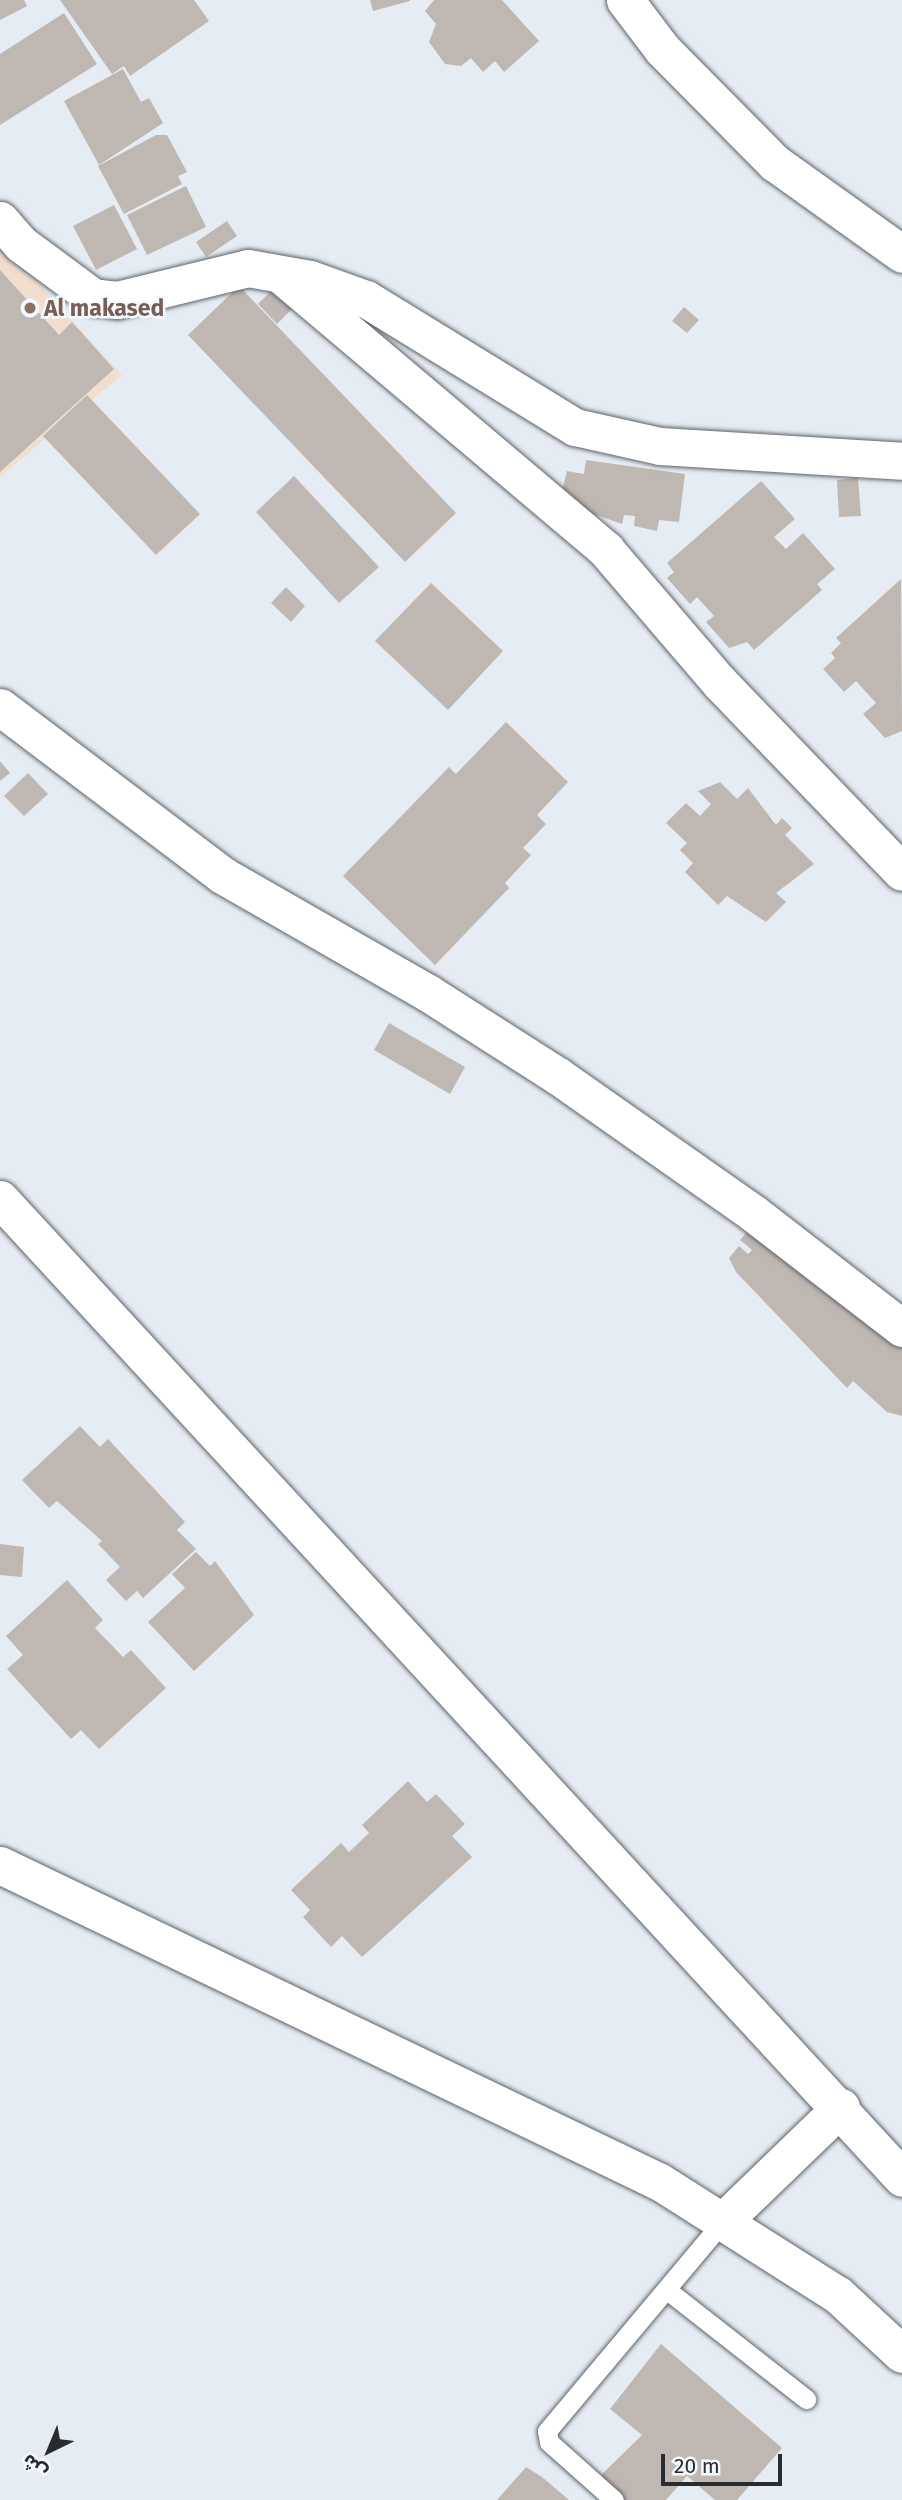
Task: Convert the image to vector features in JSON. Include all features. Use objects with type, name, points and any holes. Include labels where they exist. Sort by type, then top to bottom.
[{"type":"street","points":[[625,0],[662,49],[775,163],[902,254]]},
{"type":"street","points":[[0,220],[22,244],[93,297],[117,300],[248,268],[280,274],[366,299],[575,427],[660,446],[902,461]]},
{"type":"street","points":[[280,274],[606,550],[720,683],[902,873]]},
{"type":"street","points":[[0,707],[222,875],[428,993],[558,1076],[753,1213],[902,1328]]},
{"type":"street","points":[[0,1199],[841,2107],[902,2178]]},
{"type":"street","points":[[0,1865],[660,2182],[838,2295],[902,2354]]},
{"type":"street","points":[[723,2221],[841,2107]]},
{"type":"lane","points":[[614,2500],[549,2442],[547,2431],[723,2221]]},
{"type":"lane","points":[[667,2290],[806,2399]]},
{"type":"shaded area","name":"Al makased","points":[[0,242],[122,375],[0,477]]},
{"type":"building","points":[[0,0],[24,0],[27,6],[0,20]]},
{"type":"building","points":[[60,0],[194,0],[209,21],[130,76],[124,66],[112,74]]},
{"type":"building","points":[[370,0],[410,0],[410,1],[373,11]]},
{"type":"building","points":[[434,0],[502,0],[539,41],[504,72],[495,61],[483,72],[471,58],[461,66],[445,64],[429,42],[436,24],[425,11]]},
{"type":"building","points":[[64,13],[97,64],[0,125],[0,54]]},
{"type":"building","points":[[123,69],[141,102],[149,98],[163,123],[99,165],[64,101]]},
{"type":"building","points":[[156,135],[167,135],[187,172],[178,176],[182,184],[124,214],[98,166]]},
{"type":"building","points":[[186,186],[206,227],[147,255],[127,215]]},
{"type":"building","points":[[114,205],[137,249],[96,270],[73,226]]},
{"type":"building","points":[[227,221],[237,236],[206,257],[196,242]]},
{"type":"building","name":"Al makased","points":[[0,270],[59,335],[72,322],[114,369],[0,472]]},
{"type":"building","points":[[239,286],[456,513],[405,562],[188,335]]},
{"type":"building","points":[[273,289],[293,308],[277,324],[258,304]]},
{"type":"building","points":[[684,307],[699,320],[687,333],[672,321]]},
{"type":"building","points":[[87,395],[200,514],[156,555],[43,436]]},
{"type":"building","points":[[586,460],[685,474],[679,522],[659,520],[657,531],[634,526],[635,516],[624,515],[622,524],[579,509],[562,491],[567,471],[584,474]]},
{"type":"building","points":[[294,476],[379,567],[339,603],[256,512]]},
{"type":"building","points":[[858,478],[861,516],[839,517],[837,480]]},
{"type":"building","points":[[761,481],[795,519],[774,537],[786,549],[803,533],[835,569],[817,584],[822,590],[754,650],[747,642],[729,648],[706,622],[714,616],[697,597],[690,604],[667,578],[674,572],[667,563]]},
{"type":"building","points":[[901,579],[902,731],[885,738],[863,714],[876,703],[856,681],[844,692],[823,669],[835,658],[831,653],[841,643],[836,638]]},
{"type":"building","points":[[431,583],[503,651],[448,710],[375,641]]},
{"type":"building","points":[[286,587],[305,606],[291,622],[271,603]]},
{"type":"building","points":[[506,722],[568,782],[537,815],[546,824],[523,848],[531,855],[505,883],[509,888],[435,965],[343,876],[449,767],[456,774]]},
{"type":"building","points":[[0,761],[10,773],[0,781]]},
{"type":"building","points":[[28,773],[48,794],[24,816],[4,796]]},
{"type":"building","points":[[720,782],[737,799],[748,788],[776,825],[782,818],[792,828],[785,835],[814,864],[776,893],[786,902],[766,922],[727,896],[718,905],[685,872],[693,863],[680,850],[687,843],[666,823],[686,803],[700,816],[711,804],[698,791]]},
{"type":"building","points":[[389,1023],[465,1067],[450,1094],[374,1050]]},
{"type":"building","points":[[751,1228],[767,1231],[902,1348],[902,1416],[887,1412],[853,1381],[847,1388],[736,1272],[729,1258],[739,1246],[748,1254],[752,1250],[740,1240]]},
{"type":"building","points":[[80,1426],[100,1447],[108,1439],[185,1522],[177,1530],[196,1549],[143,1598],[137,1591],[126,1601],[106,1580],[120,1567],[98,1544],[102,1541],[57,1501],[49,1508],[22,1480]]},
{"type":"building","points":[[0,1544],[24,1547],[22,1577],[0,1575]]},
{"type":"building","points":[[196,1552],[210,1566],[215,1561],[254,1615],[194,1671],[148,1622],[185,1588],[172,1574]]},
{"type":"building","points":[[67,1580],[103,1620],[95,1628],[123,1657],[131,1650],[166,1688],[99,1749],[81,1730],[71,1739],[7,1669],[23,1655],[6,1636]]},
{"type":"building","points":[[408,1781],[427,1802],[436,1794],[465,1824],[452,1836],[472,1857],[362,1957],[342,1936],[331,1947],[303,1917],[310,1910],[291,1890],[341,1843],[349,1852],[369,1833],[362,1825]]},
{"type":"building","points":[[661,2344],[782,2448],[737,2500],[715,2500],[687,2476],[666,2500],[623,2500],[598,2478],[642,2435],[610,2409]]},
{"type":"building","points":[[526,2467],[542,2477],[569,2500],[497,2500]]},
{"type":"place","name":"Al makased","points":[[30,308]]}]
